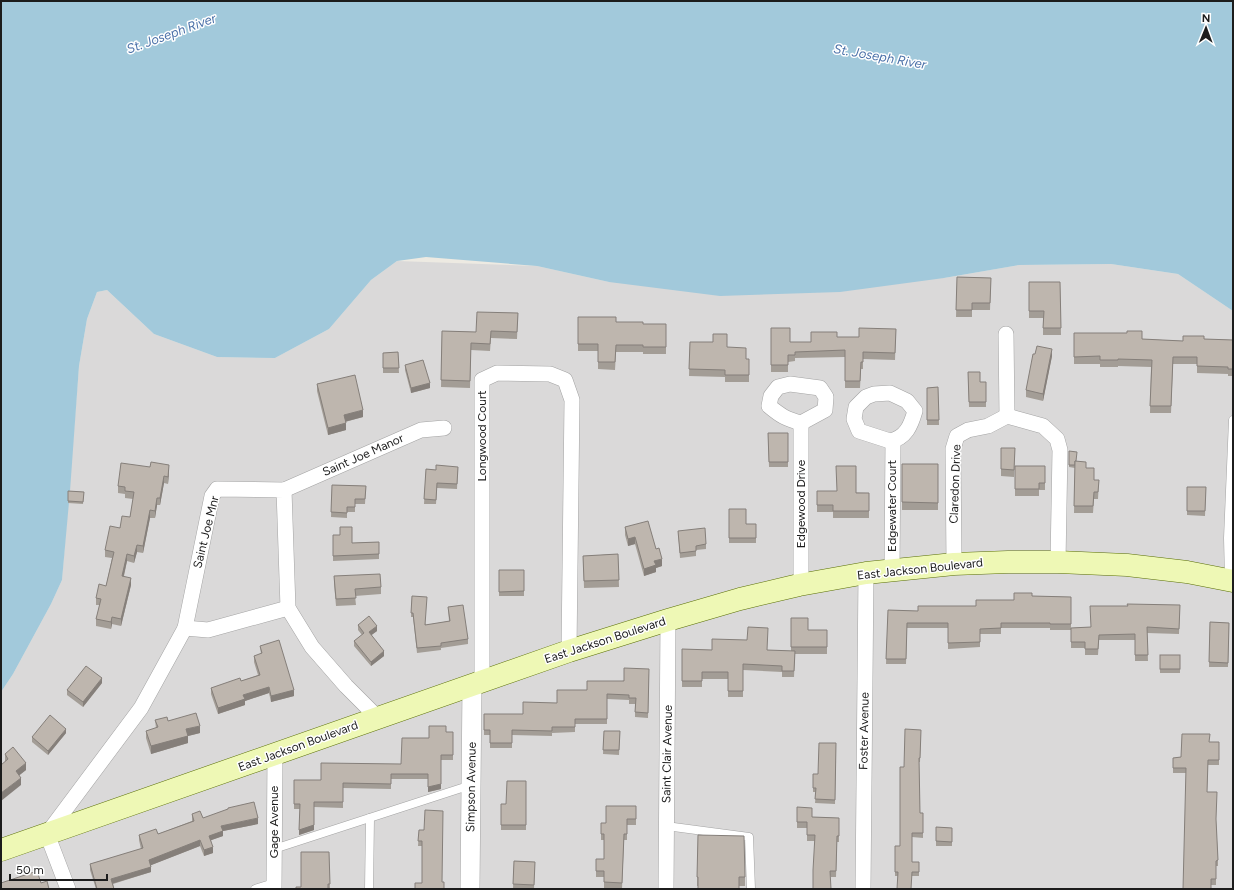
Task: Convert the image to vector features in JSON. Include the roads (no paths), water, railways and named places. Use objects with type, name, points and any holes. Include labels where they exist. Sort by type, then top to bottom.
[{"type":"main road","name":"East Jackson Boulevard","points":[[1,850],[569,651],[740,599],[802,584],[892,570],[954,564],[1008,562],[1058,562],[1132,565],[1188,572],[1231,580]]},
{"type":"street","points":[[1006,334],[1007,416],[1043,426],[1057,439],[1060,450],[1058,562]]},
{"type":"street","name":"Longwood Court","points":[[477,683],[482,380],[497,373],[550,374],[565,380],[572,400],[569,651]]},
{"type":"street","name":"Claredon Drive","points":[[954,564],[953,449],[957,436],[968,430],[988,426],[1007,416]]},
{"type":"street","name":"Edgewood Drive","points":[[801,423],[802,584]]},
{"type":"street","name":"Saint Joe Manor","points":[[284,490],[421,430],[444,428]]},
{"type":"street","name":"Edgewater Court","points":[[892,570],[893,441]]},
{"type":"street","name":"Saint Joe Mnr","points":[[47,834],[141,708],[185,628],[212,496],[217,489],[284,490]]},
{"type":"street","points":[[284,490],[288,608],[312,647],[346,686],[377,718]]},
{"type":"street","name":"Foster Avenue","points":[[863,889],[866,573]]},
{"type":"street","points":[[185,628],[208,630],[288,608]]},
{"type":"street","name":"Saint Clair Avenue","points":[[666,889],[668,620]]},
{"type":"street","name":"Simpson Avenue","points":[[470,889],[471,785],[477,683]]},
{"type":"street","name":"Gage Avenue","points":[[274,886],[275,755]]},
{"type":"street","points":[[47,834],[68,889]]},
{"type":"lane","points":[[1231,580],[1228,538],[1233,420]]},
{"type":"lane","points":[[274,849],[471,785]]},
{"type":"lane","points":[[369,889],[370,818]]},
{"type":"lane","points":[[666,826],[749,837],[751,889]]},
{"type":"lane","points":[[255,889],[274,886]]},
{"type":"water","name":"St. Joseph River","points":[[1,1],[1233,1],[1233,311],[1178,274],[1111,264],[1019,265],[944,278],[840,292],[720,296],[609,282],[537,266],[426,257],[397,261],[371,280],[329,329],[275,358],[217,357],[154,334],[107,290],[97,292],[87,319],[79,366],[62,580],[51,604],[13,674],[1,692]]}]
